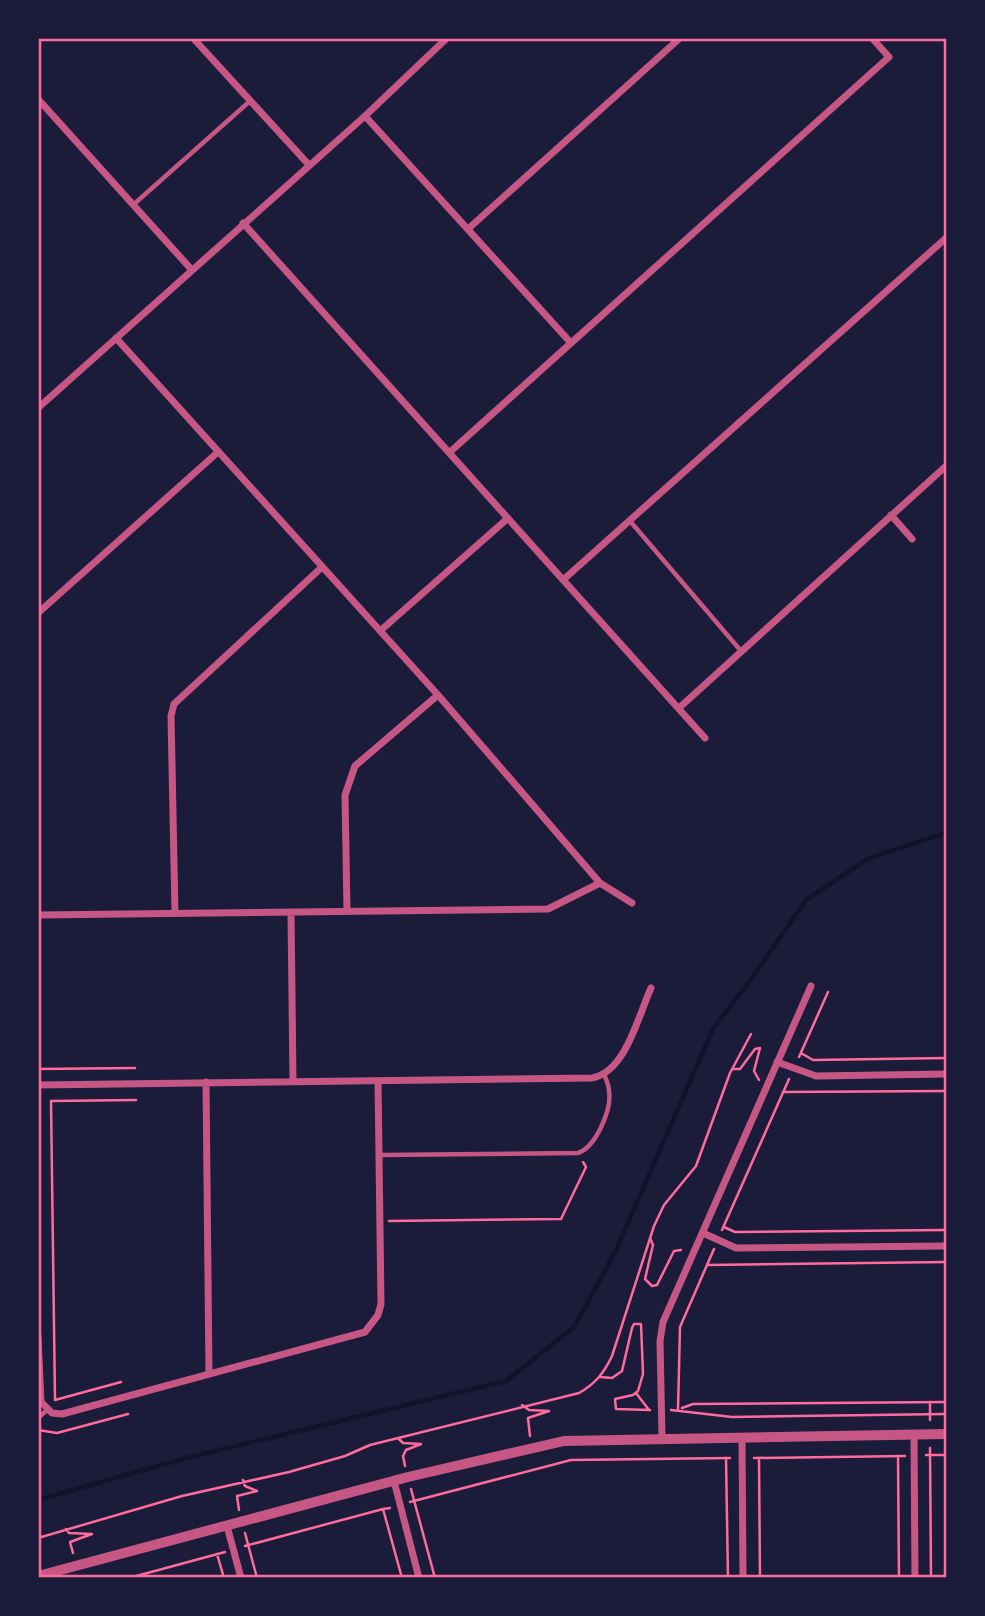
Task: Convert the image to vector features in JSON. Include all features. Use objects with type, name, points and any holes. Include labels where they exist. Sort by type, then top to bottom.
[{"type":"street","points":[[206,38],[196,42],[309,165]]},
{"type":"street","points":[[38,408],[365,116],[447,38]]},
{"type":"street","points":[[468,229],[680,38]]},
{"type":"street","points":[[450,452],[889,57],[872,38]]},
{"type":"street","points":[[38,99],[191,270]]},
{"type":"street","points":[[365,116],[570,343]]},
{"type":"street","points":[[243,223],[705,738]]},
{"type":"street","points":[[563,580],[947,238]]},
{"type":"street","points":[[116,338],[438,695],[600,883],[632,903]]},
{"type":"street","points":[[38,613],[218,452]]},
{"type":"street","points":[[678,708],[947,466]]},
{"type":"street","points":[[891,515],[912,539]]},
{"type":"street","points":[[380,631],[508,518]]},
{"type":"street","points":[[175,912],[171,716],[174,704],[321,568]]},
{"type":"street","points":[[347,911],[345,795],[349,778],[355,766],[438,695]]},
{"type":"street","points":[[38,915],[548,909],[600,883]]},
{"type":"street","points":[[291,912],[293,1081]]},
{"type":"street","points":[[662,1437],[663,1322],[811,986]]},
{"type":"street","points":[[38,1086],[592,1078],[604,1074],[620,1057],[651,988]]},
{"type":"street","points":[[777,1062],[816,1076],[947,1074]]},
{"type":"street","points":[[38,1336],[40,1397],[47,1410],[67,1414],[365,1332],[378,1315],[380,1304],[377,1081]]},
{"type":"street","points":[[206,1083],[209,1374]]},
{"type":"street","points":[[703,1233],[717,1241],[745,1248],[947,1246]]},
{"type":"street","points":[[38,1576],[62,1574],[76,1566],[408,1477],[575,1439],[947,1434]]},
{"type":"street","points":[[914,1435],[915,1577]]},
{"type":"street","points":[[742,1437],[743,1577]]},
{"type":"street","points":[[394,1481],[419,1577]]},
{"type":"street","points":[[227,1526],[240,1577]]},
{"type":"lane","points":[[133,205],[250,101]]},
{"type":"lane","points":[[630,521],[741,651]]},
{"type":"lane","points":[[378,1155],[578,1153],[587,1150],[594,1141],[609,1102],[604,1074]]},
{"type":"lane","points":[[38,1418],[47,1410]]},
{"type":"path","points":[[678,1409],[680,1327],[828,992]]},
{"type":"path","points":[[38,1538],[243,1480],[289,1472],[398,1438],[522,1405],[579,1393],[599,1377],[612,1356],[650,1238],[664,1205],[696,1166],[733,1069],[751,1034]]},
{"type":"path","points":[[733,1069],[740,1069],[755,1049],[760,1048],[754,1074],[784,1091],[947,1090]]},
{"type":"path","points":[[801,1053],[813,1060],[947,1058]]},
{"type":"path","points":[[38,1069],[135,1068]]},
{"type":"path","points":[[121,1382],[55,1400],[51,1101],[136,1100]]},
{"type":"path","points":[[379,1221],[561,1219],[586,1167],[578,1153]]},
{"type":"path","points":[[724,1227],[735,1232],[947,1230]]},
{"type":"path","points":[[650,1238],[653,1245],[645,1279],[652,1286],[657,1285],[678,1248],[707,1264],[947,1262]]},
{"type":"path","points":[[599,1377],[618,1375],[634,1324],[640,1324],[643,1374],[636,1393],[628,1398],[615,1399],[616,1409],[649,1410],[636,1393]]},
{"type":"path","points":[[930,1402],[932,1577]]},
{"type":"path","points":[[678,1409],[693,1404],[947,1402]]},
{"type":"path","points":[[522,1405],[529,1410],[549,1411],[528,1418],[532,1447]]},
{"type":"path","points":[[678,1409],[732,1417],[947,1414]]},
{"type":"path","points":[[38,1430],[57,1433],[128,1414]]},
{"type":"path","points":[[398,1438],[403,1443],[421,1444],[406,1450],[403,1455],[435,1577]]},
{"type":"path","points":[[129,1577],[571,1460],[947,1455]]},
{"type":"path","points":[[898,1456],[899,1577]]},
{"type":"path","points":[[726,1458],[728,1577]]},
{"type":"path","points":[[759,1458],[760,1577]]},
{"type":"path","points":[[383,1509],[402,1577]]},
{"type":"path","points":[[66,1529],[69,1533],[92,1534],[70,1542],[76,1566]]},
{"type":"path","points":[[249,1545],[257,1577]]},
{"type":"path","points":[[217,1554],[223,1577]]},
{"type":"waterway","points":[[38,1500],[186,1458],[506,1381],[575,1326],[616,1250],[713,1029],[806,900],[869,858],[946,833]]}]
